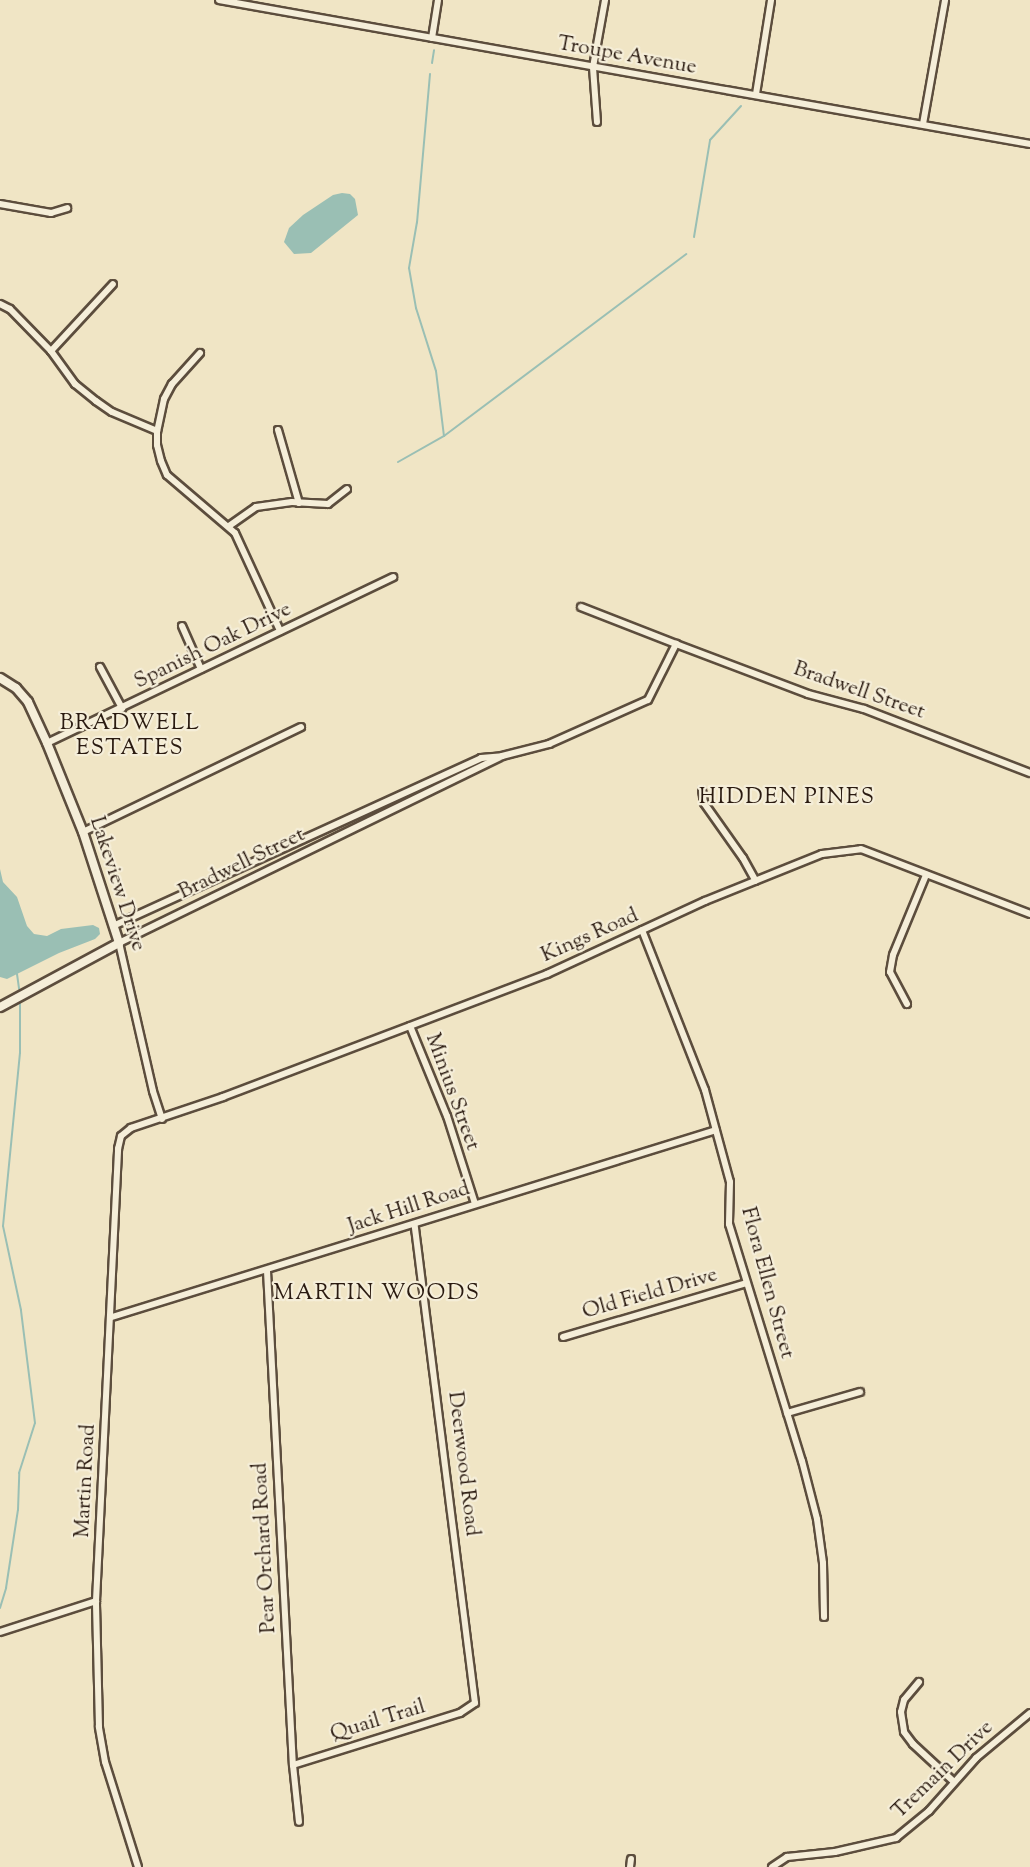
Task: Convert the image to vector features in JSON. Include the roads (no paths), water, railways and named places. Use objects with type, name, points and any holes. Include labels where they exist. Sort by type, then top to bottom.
[{"type":"street","name":"Troupe Avenue","points":[[219,0],[1030,144]]},
{"type":"street","points":[[262,8],[263,0]]},
{"type":"street","points":[[432,38],[438,0]]},
{"type":"street","points":[[597,122],[593,67],[605,0]]},
{"type":"street","points":[[756,94],[771,0]]},
{"type":"street","points":[[923,124],[945,0]]},
{"type":"street","points":[[0,204],[51,213],[68,208]]},
{"type":"street","points":[[51,351],[113,284]]},
{"type":"street","points":[[0,304],[10,309],[51,351],[75,384],[96,401],[112,412],[157,430]]},
{"type":"street","points":[[200,352],[172,384],[164,399],[157,430],[157,445],[167,476],[235,533],[280,631]]},
{"type":"street","points":[[278,430],[299,503]]},
{"type":"street","points":[[229,526],[256,507],[269,504],[328,504],[347,489]]},
{"type":"street","name":"Spanish Oak Drive","points":[[47,743],[393,578]]},
{"type":"street","name":"Bradwell Street","points":[[581,607],[808,694],[864,709],[1030,773]]},
{"type":"street","points":[[182,626],[201,669]]},
{"type":"street","name":"Bradwell Street","points":[[0,1006],[120,944],[501,756],[567,737],[648,700],[676,644]]},
{"type":"street","points":[[100,668],[122,708]]},
{"type":"street","name":"Lakeview Drive","points":[[0,678],[16,688],[28,702],[83,832],[120,944],[153,1091],[162,1119]]},
{"type":"street","points":[[83,832],[301,727]]},
{"type":"street","name":"Bradwell Street","points":[[113,926],[481,758],[501,756]]},
{"type":"street","points":[[702,790],[704,803],[756,881]]},
{"type":"street","name":"Kings Road","points":[[162,1119],[547,974],[642,930],[822,854],[861,849],[1030,914]]},
{"type":"street","points":[[907,1004],[890,972],[893,955],[926,875]]},
{"type":"street","name":"Flora Ellen Street","points":[[642,930],[705,1090],[730,1182],[729,1224],[787,1413],[816,1519],[823,1563],[824,1617]]},
{"type":"street","name":"Minius Street","points":[[410,1026],[447,1116],[475,1204]]},
{"type":"street","name":"Martin Road","points":[[138,1867],[105,1762],[99,1727],[96,1601],[112,1317],[118,1149],[121,1136],[131,1128],[162,1119]]},
{"type":"street","name":"Jack Hill Road","points":[[112,1317],[267,1271],[716,1130]]},
{"type":"street","name":"Deerwood Road","points":[[415,1225],[475,1690],[475,1703],[471,1706]]},
{"type":"street","name":"Pear Orchard Road","points":[[267,1271],[293,1764],[299,1822]]},
{"type":"street","name":"Old Field Drive","points":[[563,1337],[746,1283]]},
{"type":"street","points":[[787,1413],[860,1392]]},
{"type":"street","points":[[0,1632],[96,1601]]},
{"type":"street","points":[[919,1682],[904,1700],[901,1712],[904,1732],[913,1744],[954,1782]]},
{"type":"street","name":"Quail Trail","points":[[293,1764],[460,1713],[471,1706]]},
{"type":"street","name":"Tremain Drive","points":[[772,1867],[787,1857],[852,1849],[896,1838],[929,1811],[993,1743],[1030,1713]]},
{"type":"street","points":[[630,1867],[631,1859]]},
{"type":"water","points":[[350,194],[355,199],[358,215],[311,253],[294,254],[284,242],[289,228],[303,215],[333,195]]},
{"type":"water","points":[[0,869],[3,882],[17,897],[27,926],[34,934],[47,936],[61,929],[93,925],[99,928],[100,934],[95,939],[59,953],[7,979],[0,977]]},
{"type":"waterway","points":[[432,63],[434,50]]},
{"type":"waterway","points":[[430,74],[417,222],[409,268],[416,308],[436,371],[444,436]]},
{"type":"waterway","points":[[694,237],[710,140],[741,106]]},
{"type":"waterway","points":[[398,462],[444,436],[686,254]]},
{"type":"waterway","points":[[17,974],[19,989]]},
{"type":"waterway","points":[[0,1608],[6,1588],[18,1510],[19,1473],[35,1423],[21,1310],[3,1226],[20,1053],[20,1004]]},
{"type":"district","name":"BRADWELL ESTATES","points":[[130,736]]},
{"type":"district","name":"HIDDEN PINES","points":[[787,799]]},
{"type":"district","name":"MARTIN WOODS","points":[[377,1295]]}]
